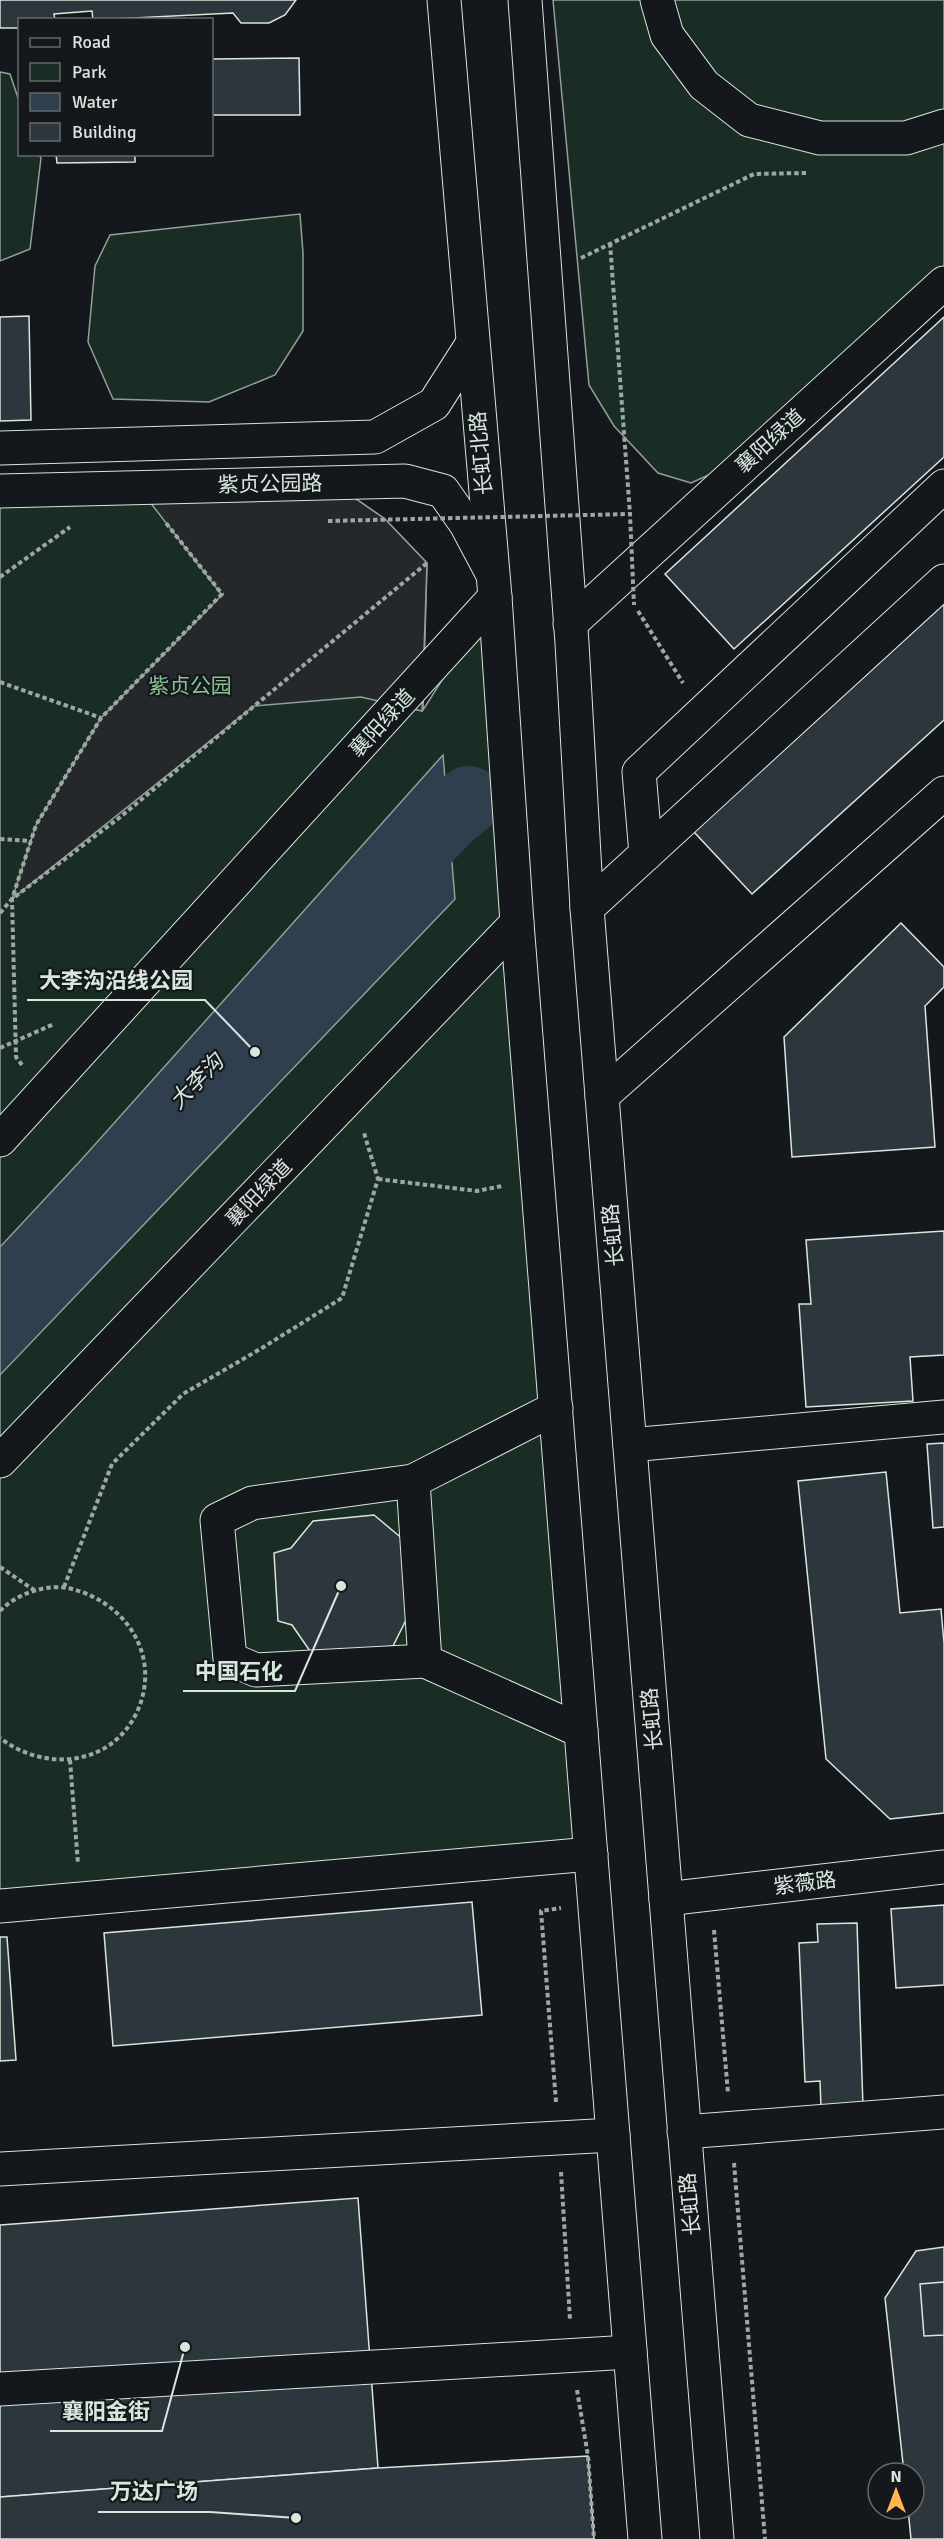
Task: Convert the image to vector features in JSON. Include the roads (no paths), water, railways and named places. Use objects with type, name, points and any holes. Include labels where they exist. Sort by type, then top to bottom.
[{"type":"main road","name":"长虹北路","points":[[444,0],[471,346],[494,585],[517,914]]},
{"type":"main road","points":[[525,0],[571,634],[586,904]]},
{"type":"main road","points":[[657,0],[667,35],[704,85],[749,120],[820,138],[906,138],[944,126]]},
{"type":"main road","name":"襄阳绿道","points":[[571,634],[944,283]]},
{"type":"main road","name":"紫贞公园路","points":[[0,448],[375,438],[434,404],[471,346]]},
{"type":"main road","name":"紫贞公园路","points":[[0,491],[405,481],[443,491],[466,524],[494,585]]},
{"type":"main road","points":[[646,854],[639,772],[944,486]]},
{"type":"main road","points":[[586,904],[646,854],[944,581]]},
{"type":"main road","name":"襄阳绿道","points":[[0,1140],[494,585]]},
{"type":"main road","points":[[602,1096],[944,793]]},
{"type":"main road","name":"长虹路","points":[[586,904],[717,2539]]},
{"type":"main road","points":[[517,914],[645,2539]]},
{"type":"main road","name":"襄阳绿道","points":[[0,1461],[353,1095],[517,914]]},
{"type":"main road","points":[[556,1408],[413,1481],[252,1503],[217,1520],[230,1659],[256,1670],[425,1660],[581,1731]]},
{"type":"main road","points":[[630,1445],[944,1417]]},
{"type":"main road","points":[[413,1481],[425,1660]]},
{"type":"main road","points":[[0,1906],[591,1854]]},
{"type":"main road","name":"紫薇路","points":[[666,1899],[944,1867]]},
{"type":"main road","points":[[684,2132],[944,2112]]},
{"type":"main road","points":[[0,2169],[613,2135]]},
{"type":"main road","points":[[0,2389],[630,2352]]},
{"type":"water","points":[[443,755],[455,899],[0,1375],[0,1247],[82,1159]]},
{"type":"waterway","name":"大李沟","points":[[384,884],[449,816],[469,800]]},
{"type":"place","name":"大李沟沿线公园","points":[[255,1052]]},
{"type":"place","name":"中国石化","points":[[341,1586]]},
{"type":"place","name":"襄阳金街","points":[[185,2347]]},
{"type":"place","name":"万达广场","points":[[296,2518]]},
{"type":"park label","name":"紫贞公园","points":[[190,686]]}]
